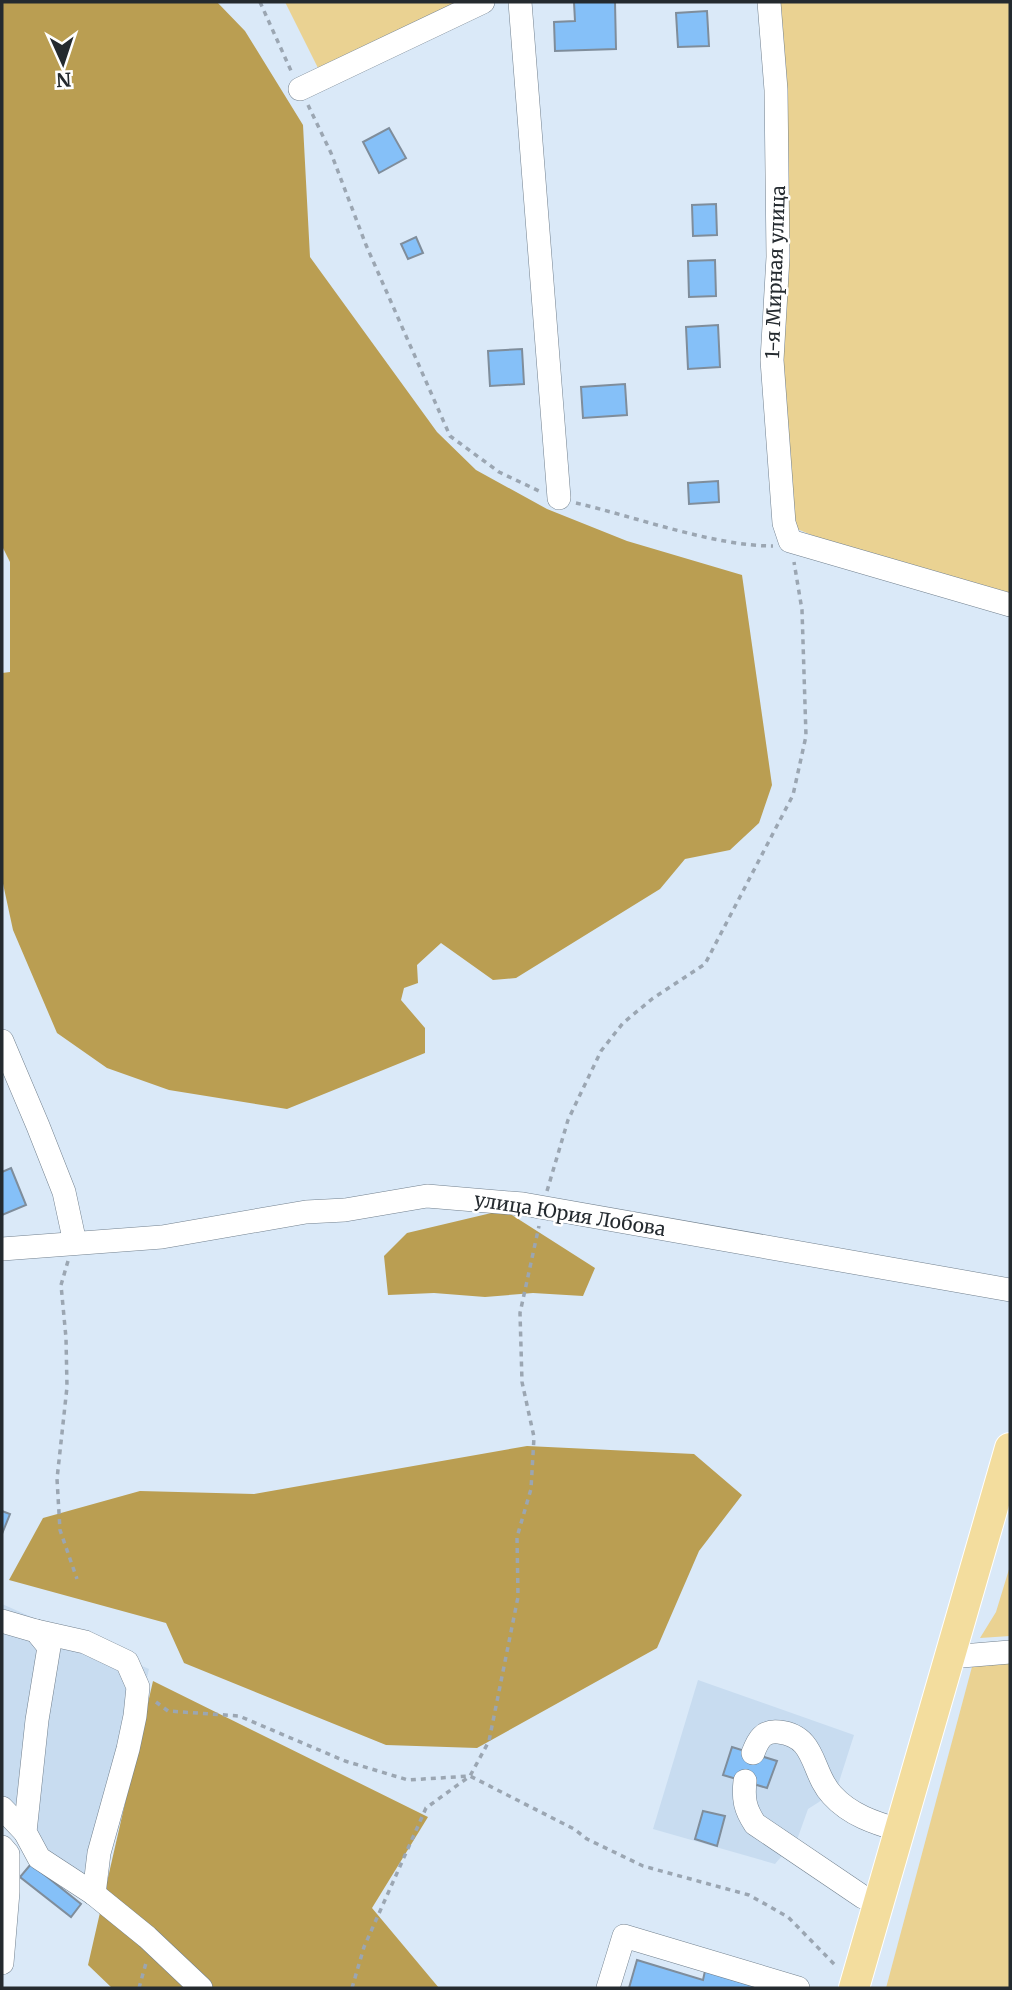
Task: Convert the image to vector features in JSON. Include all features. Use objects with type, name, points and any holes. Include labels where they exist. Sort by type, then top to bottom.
[{"type":"main road","points":[[846,1978],[878,1905],[1010,1448]]},
{"type":"street","points":[[300,89],[483,2]]},
{"type":"street","points":[[520,2],[559,498]]},
{"type":"street","name":"1-я Мирная улица","points":[[769,2],[776,90],[778,245],[778,287],[772,360],[784,523],[790,541]]},
{"type":"street","points":[[790,541],[1010,605]]},
{"type":"street","points":[[2,1041],[64,1192],[75,1243]]},
{"type":"street","name":"улица Юрия Лобова","points":[[2,1249],[162,1237],[306,1212],[345,1210],[427,1196],[472,1198],[543,1207],[1010,1290]]},
{"type":"street","points":[[2,1621],[85,1642],[127,1662],[138,1687],[128,1749],[99,1853],[93,1894]]},
{"type":"street","points":[[25,1832],[37,1720],[49,1647],[36,1631]]},
{"type":"street","points":[[950,1657],[1010,1652]]},
{"type":"street","points":[[753,1753],[759,1737],[771,1731],[791,1733],[810,1750],[830,1794],[869,1821],[899,1830]]},
{"type":"street","points":[[745,1781],[746,1811],[755,1824],[863,1898],[878,1905]]},
{"type":"street","points":[[2,1808],[25,1832],[39,1858],[93,1894],[147,1937],[201,1988]]},
{"type":"street","points":[[2,1847],[8,1854],[2,1954]]},
{"type":"street","points":[[608,1988],[624,1936],[795,1988]]},
{"type":"path","points":[[260,2],[331,153],[366,244],[450,436],[499,472],[559,498],[691,533],[756,546],[775,546],[790,541],[802,610],[806,736],[793,795],[705,964],[652,999],[623,1023],[601,1051],[568,1120],[543,1207],[520,1313],[522,1382],[534,1437],[531,1489],[517,1537],[518,1597],[489,1741],[470,1776],[426,1808],[364,1947],[352,1988]]},
{"type":"path","points":[[75,1243],[61,1285],[67,1387],[57,1479],[60,1530],[77,1579]]},
{"type":"path","points":[[138,1687],[168,1711],[239,1716],[345,1761],[408,1780],[470,1776],[643,1866],[749,1895],[789,1917],[846,1978]]},
{"type":"shaded area","points":[[2,2],[217,2],[245,31],[303,125],[310,257],[437,432],[476,470],[547,509],[627,541],[742,575],[772,785],[759,823],[730,850],[685,859],[660,889],[516,978],[493,980],[441,943],[417,965],[418,983],[404,988],[401,1000],[425,1028],[425,1053],[287,1109],[169,1090],[107,1068],[57,1033],[13,930],[2,879],[2,673],[10,672],[10,562],[2,546]]},
{"type":"shaded area","points":[[285,2],[459,2],[319,70]]},
{"type":"shaded area","points":[[778,2],[1010,2],[1010,596],[831,543],[797,529],[790,505],[781,385]]},
{"type":"shaded area","points":[[504,1210],[595,1268],[583,1296],[533,1293],[485,1297],[434,1293],[388,1295],[384,1256],[407,1233]]},
{"type":"shaded area","points":[[527,1446],[694,1454],[742,1495],[699,1551],[657,1648],[477,1748],[386,1745],[184,1663],[166,1623],[9,1580],[43,1518],[140,1491],[254,1494]]},
{"type":"shaded area","points":[[1010,1566],[1010,1636],[980,1638],[996,1612]]},
{"type":"shaded area","points":[[2,1604],[149,1669],[95,1905],[2,1823]]},
{"type":"shaded area","points":[[1010,1660],[1010,1988],[886,1988],[973,1663]]},
{"type":"shaded area","points":[[698,1680],[854,1735],[838,1785],[808,1809],[798,1837],[775,1864],[653,1829]]},
{"type":"shaded area","points":[[153,1681],[428,1817],[372,1908],[439,1988],[112,1988],[88,1965]]},
{"type":"building","points":[[574,2],[615,2],[616,49],[555,51],[554,22],[575,21]]},
{"type":"building","points":[[707,11],[709,46],[678,47],[676,13]]},
{"type":"building","points":[[389,128],[406,158],[379,173],[363,142]]},
{"type":"building","points":[[716,204],[717,235],[693,236],[692,205]]},
{"type":"building","points":[[416,237],[423,253],[408,259],[401,244]]},
{"type":"building","points":[[715,260],[716,296],[689,297],[688,261]]},
{"type":"building","points":[[718,325],[720,367],[688,369],[686,327]]},
{"type":"building","points":[[522,349],[524,384],[490,386],[488,351]]},
{"type":"building","points":[[625,384],[627,415],[583,418],[581,387]]},
{"type":"building","points":[[718,481],[719,502],[689,504],[688,483]]},
{"type":"building","points":[[11,1168],[26,1205],[2,1215],[2,1172]]},
{"type":"building","points":[[2,1511],[10,1514],[2,1534]]},
{"type":"building","points":[[732,1747],[777,1761],[767,1788],[723,1775]]},
{"type":"building","points":[[703,1811],[725,1816],[717,1846],[695,1839]]},
{"type":"building","points":[[31,1864],[81,1904],[71,1917],[20,1877]]},
{"type":"building","points":[[637,1960],[703,1980],[705,1971],[761,1988],[629,1988]]}]
